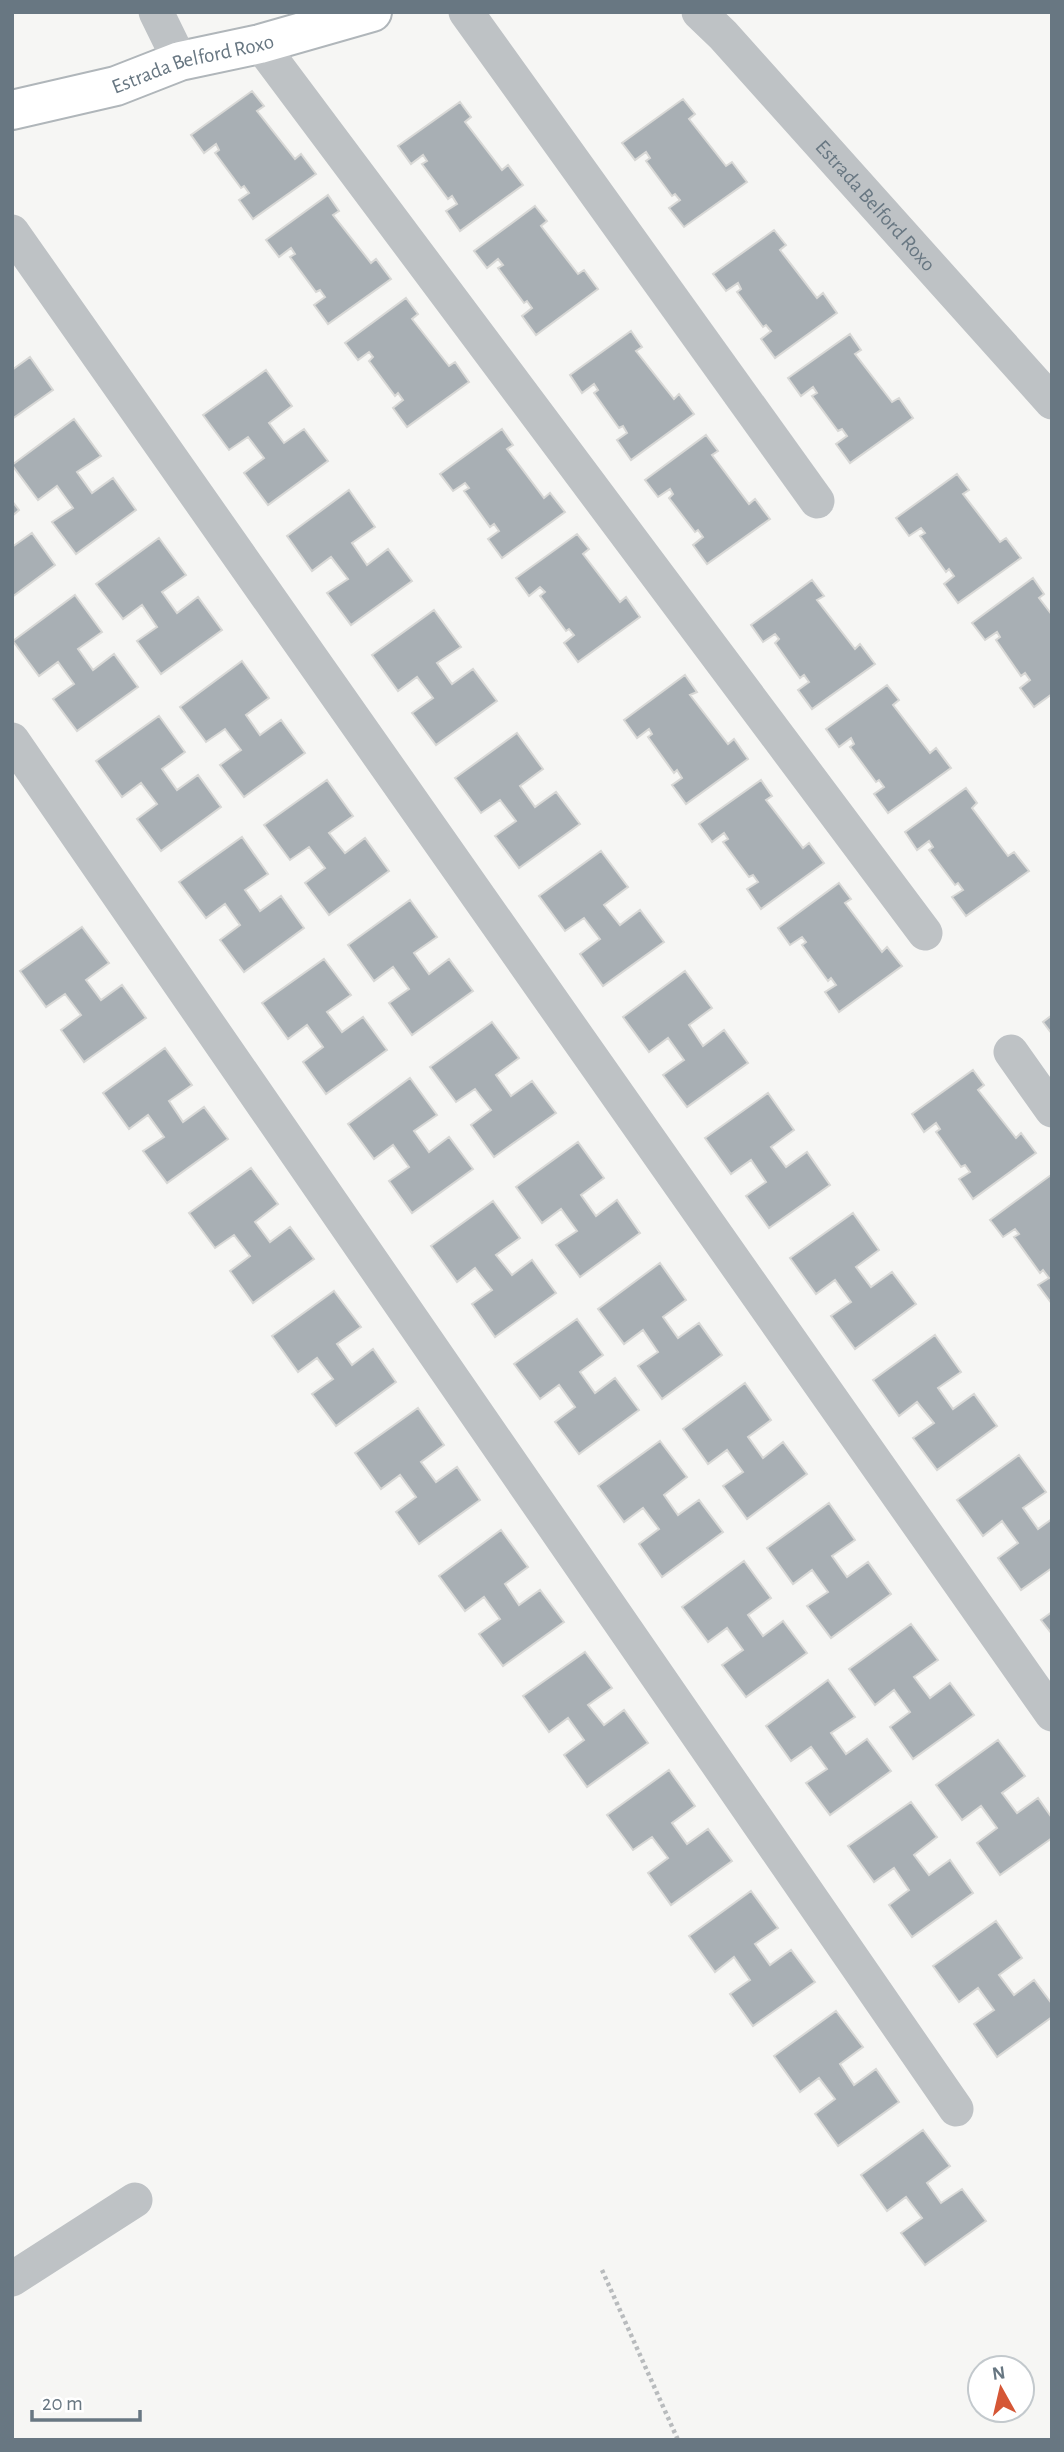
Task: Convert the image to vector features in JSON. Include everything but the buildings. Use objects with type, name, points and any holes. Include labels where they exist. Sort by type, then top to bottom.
[{"type":"street","points":[[156,12],[180,61]]},
{"type":"street","name":"Estrada Belford Roxo","points":[[12,110],[117,86],[180,61],[260,44],[372,12]]},
{"type":"street","points":[[466,12],[817,501]]},
{"type":"street","name":"Estrada Belford Roxo","points":[[699,12],[723,35],[1052,402]]},
{"type":"street","points":[[260,44],[925,933]]},
{"type":"street","points":[[12,232],[1052,1714]]},
{"type":"street","points":[[12,740],[956,2109]]},
{"type":"street","points":[[1011,1052],[1052,1110]]},
{"type":"street","points":[[12,2279],[135,2200]]},
{"type":"path","points":[[601,2270],[678,2440]]}]
